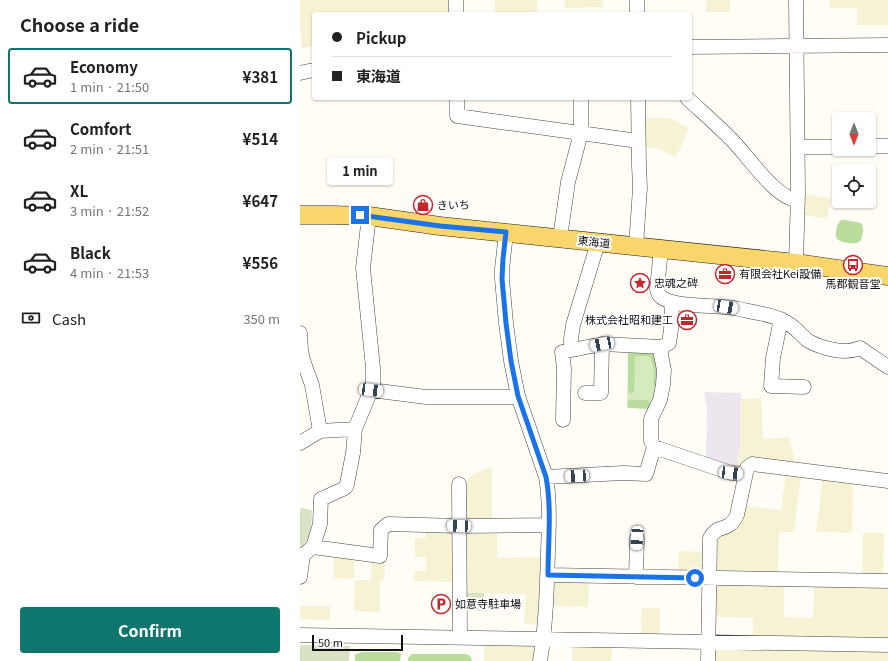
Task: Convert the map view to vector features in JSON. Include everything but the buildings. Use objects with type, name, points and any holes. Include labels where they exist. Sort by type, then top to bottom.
[{"type":"main road","name":"東海道","points":[[300,215],[332,214],[369,216],[440,226],[796,263],[888,276]]},
{"type":"street","points":[[456,0],[456,12]]},
{"type":"street","points":[[637,0],[637,12]]},
{"type":"street","points":[[796,0],[798,147],[796,263]]},
{"type":"street","points":[[692,47],[888,45]]},
{"type":"street","points":[[300,73],[312,70]]},
{"type":"street","points":[[457,100],[457,116],[638,140]]},
{"type":"street","points":[[560,238],[568,182],[581,133],[581,100]]},
{"type":"street","points":[[636,246],[640,188],[638,165],[638,100]]},
{"type":"street","points":[[689,100],[731,139],[774,187],[793,200],[798,200]]},
{"type":"street","points":[[876,146],[888,146]]},
{"type":"street","points":[[798,147],[832,147]]},
{"type":"street","points":[[300,577],[303,555],[313,548],[320,524],[321,498],[346,487],[353,453],[355,428],[373,383],[373,368],[363,268],[369,216]]},
{"type":"street","points":[[506,232],[502,269],[506,323],[511,361],[518,396],[546,477],[548,491],[548,575],[540,661]]},
{"type":"street","points":[[571,350],[570,344],[573,325],[597,242]]},
{"type":"street","points":[[661,249],[657,289],[660,296],[672,302],[753,311],[780,319],[788,322],[812,343],[846,352],[860,348],[888,366]]},
{"type":"street","points":[[564,420],[564,368],[562,352],[602,344],[662,347],[669,343],[672,302]]},
{"type":"street","points":[[780,319],[773,358],[771,386],[804,387]]},
{"type":"street","points":[[300,333],[304,376],[312,385],[320,431]]},
{"type":"street","points":[[585,393],[601,393],[602,344]]},
{"type":"street","points":[[546,477],[624,473],[646,474],[654,447],[651,441],[651,419],[660,400],[663,385],[664,370],[661,355],[662,347]]},
{"type":"street","points":[[371,390],[426,397],[518,396]]},
{"type":"street","points":[[300,443],[320,431],[355,428]]},
{"type":"street","points":[[654,447],[731,473],[745,474]]},
{"type":"street","points":[[708,661],[710,538],[714,532],[727,526],[733,521],[737,515],[747,468],[752,464],[888,481]]},
{"type":"street","points":[[459,484],[460,638]]},
{"type":"street","points":[[313,548],[380,556],[381,530],[388,524],[459,526],[549,525]]},
{"type":"street","points":[[636,577],[637,538]]},
{"type":"street","points":[[548,575],[888,581]]},
{"type":"street","points":[[300,635],[888,645]]},
{"type":"shaded area","points":[[300,0],[452,0],[452,12],[312,12],[312,46],[302,48]]},
{"type":"shaded area","points":[[495,0],[537,0],[537,12],[495,12]]},
{"type":"shaded area","points":[[565,0],[603,0],[603,7],[565,8]]},
{"type":"shaded area","points":[[706,0],[730,0],[730,12],[706,12]]},
{"type":"shaded area","points":[[830,0],[888,0],[888,25],[857,25],[857,8],[830,8]]},
{"type":"shaded area","points":[[642,118],[670,118],[689,128],[676,157],[656,148],[642,146]]},
{"type":"shaded area","points":[[801,193],[831,199],[827,219],[801,214]]},
{"type":"shaded area","points":[[704,392],[741,393],[740,446],[737,471],[706,461],[707,408]]},
{"type":"shaded area","points":[[761,398],[763,439],[789,437],[796,465],[737,471],[740,446],[741,399]]},
{"type":"shaded area","points":[[492,468],[492,521],[463,522],[463,484],[476,473]]},
{"type":"shaded area","points":[[786,473],[801,475],[794,532],[779,532],[778,576],[720,575],[714,569],[715,540],[744,506],[781,510]]},
{"type":"shaded area","points":[[823,477],[853,481],[852,533],[816,532]]},
{"type":"shaded area","points":[[426,530],[452,530],[456,582],[414,581],[415,571],[426,571],[426,557],[415,557],[415,538],[426,538]]},
{"type":"shaded area","points":[[497,530],[497,558],[543,557],[539,625],[524,624],[526,594],[464,593],[463,535],[467,531]]},
{"type":"shaded area","points":[[863,533],[884,533],[883,577],[862,577]]},
{"type":"shaded area","points":[[679,551],[706,552],[705,569],[700,574],[678,574]]},
{"type":"shaded area","points":[[334,555],[354,557],[354,579],[334,578]]},
{"type":"shaded area","points":[[372,559],[385,561],[384,580],[380,581],[380,612],[354,611],[355,580],[371,580]]},
{"type":"shaded area","points":[[558,579],[589,579],[588,607],[551,606],[552,584]]},
{"type":"shaded area","points":[[720,582],[784,583],[784,617],[813,618],[814,583],[888,585],[888,639],[753,636],[753,618],[714,617],[714,587]]},
{"type":"shaded area","points":[[300,606],[330,606],[330,620],[300,619]]},
{"type":"shaded area","points":[[642,608],[660,608],[660,635],[641,634]]},
{"type":"shaded area","points":[[484,644],[532,645],[536,649],[534,661],[484,661]]},
{"type":"shaded area","points":[[572,646],[612,647],[611,661],[572,661]]},
{"type":"shaded area","points":[[718,649],[888,652],[888,661],[713,661],[713,654]]},
{"type":"green space","points":[[841,220],[861,223],[863,232],[860,241],[856,243],[846,243],[838,240],[836,237],[836,230]]},
{"type":"green space","points":[[628,350],[656,351],[659,384],[651,408],[627,408]]},
{"type":"green space","points":[[628,351],[654,352],[659,370],[656,386],[653,384],[654,371],[651,358],[648,356],[636,356],[634,391],[631,394],[629,393]]},
{"type":"green space","points":[[647,400],[650,403],[649,408],[630,408],[628,407],[628,401]]},
{"type":"green space","points":[[301,508],[312,510],[312,514],[309,536],[305,544],[300,547],[300,511]]},
{"type":"green space","points":[[464,593],[484,593],[484,611],[464,611]]},
{"type":"green space","points":[[300,645],[350,646],[349,661],[300,661]]},
{"type":"green space","points":[[363,652],[398,652],[401,654],[400,661],[355,661],[355,655]]},
{"type":"green space","points":[[412,654],[466,654],[470,656],[472,661],[408,661],[408,658]]},
{"type":"place","name":"きいち","points":[[423,205]]},
{"type":"place","name":"馬郡観音堂","points":[[853,265]]},
{"type":"place","name":"有限会社Kei設備","points":[[725,274]]},
{"type":"place","name":"忠魂之碑","points":[[640,283]]},
{"type":"place","name":"株式会社昭和建工","points":[[687,320]]},
{"type":"place","name":"如意寺駐車場","points":[[441,604]]},
{"type":"route","points":[[360,215],[440,226],[506,232],[502,279],[506,323],[511,361],[518,396],[546,477],[549,525],[548,575],[695,578]]}]
